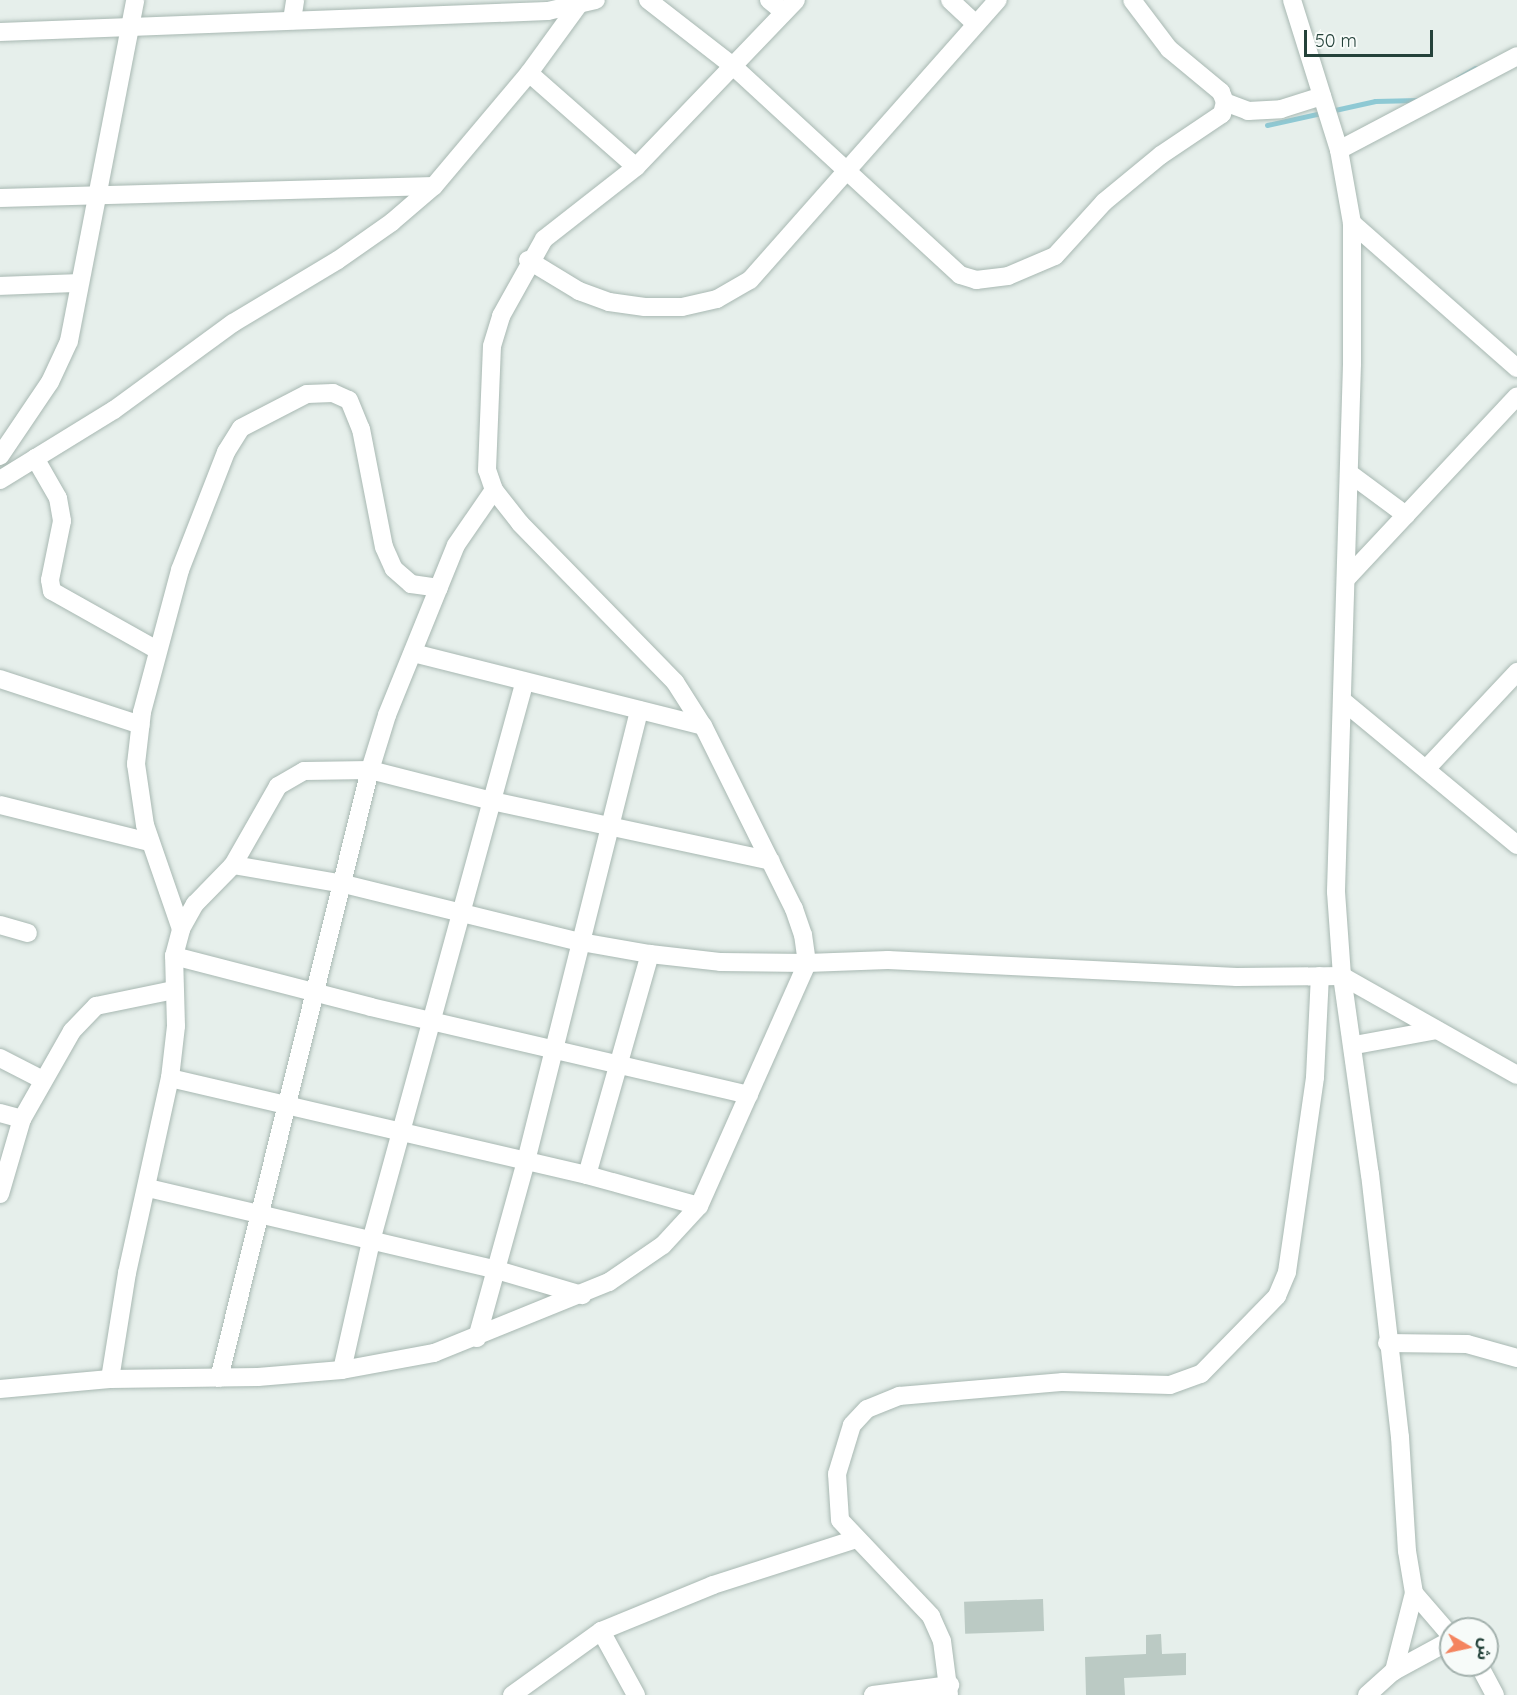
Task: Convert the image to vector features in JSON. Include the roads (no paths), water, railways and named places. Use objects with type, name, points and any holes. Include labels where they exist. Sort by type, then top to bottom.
[{"type":"street","points":[[0,456],[62,361],[80,283],[135,0]]},
{"type":"street","points":[[292,20],[295,0]]},
{"type":"street","points":[[0,32],[292,20],[451,6],[577,7],[597,0]]},
{"type":"street","points":[[648,0],[734,67],[843,171],[960,274],[976,280],[1008,276],[1054,256],[1104,202],[1161,156],[1208,127],[1222,114],[1225,102],[1221,92],[1169,49],[1132,0]]},
{"type":"street","points":[[0,1389],[110,1379],[219,1378],[342,1370],[434,1353],[477,1338],[609,1282],[663,1245],[699,1206],[807,963],[803,935],[771,861],[703,726],[675,682],[520,523],[494,490],[487,471],[486,440],[492,346],[501,316],[528,260],[544,238],[636,167],[790,6],[769,0]]},
{"type":"street","points":[[950,0],[975,23]]},
{"type":"street","points":[[528,260],[579,291],[609,302],[645,308],[682,307],[717,299],[750,280],[843,171],[998,0]]},
{"type":"street","points":[[1292,0],[1339,150],[1352,223],[1349,472],[1336,892],[1342,976],[1355,1045],[1414,1593],[1394,1671]]},
{"type":"street","points":[[0,480],[114,410],[233,323],[364,243],[434,186],[529,73],[577,7]]},
{"type":"street","points":[[1339,150],[1517,56]]},
{"type":"street","points":[[529,73],[636,167]]},
{"type":"street","points":[[1225,102],[1248,111],[1281,109],[1323,98]]},
{"type":"street","points":[[0,198],[434,186]]},
{"type":"street","points":[[1352,223],[1517,368]]},
{"type":"street","points":[[0,286],[80,283]]},
{"type":"street","points":[[182,929],[149,842],[136,764],[141,725],[157,650],[180,570],[226,452],[241,428],[307,394],[333,393],[349,400],[361,429],[384,547],[394,569],[411,584],[439,588]]},
{"type":"street","points":[[1346,579],[1517,396]]},
{"type":"street","points":[[35,458],[58,498],[62,520],[50,580],[52,591],[157,650]]},
{"type":"street","points":[[1349,472],[1406,515]]},
{"type":"street","points":[[219,1378],[289,1106],[314,993],[344,884],[370,770],[387,715],[456,545],[494,490]]},
{"type":"street","points":[[413,653],[524,684],[703,726]]},
{"type":"street","points":[[1427,768],[1517,672]]},
{"type":"street","points":[[0,679],[141,725]]},
{"type":"street","points":[[342,1370],[372,1241],[404,1131],[524,684]]},
{"type":"street","points":[[1343,701],[1427,768],[1517,845]]},
{"type":"street","points":[[477,1338],[526,1161],[639,710]]},
{"type":"street","points":[[110,1379],[127,1273],[148,1188],[170,1078],[176,1026],[174,956],[182,929],[195,904],[233,865],[278,786],[291,776],[304,771],[370,770],[492,801],[771,861]]},
{"type":"street","points":[[0,806],[149,842]]},
{"type":"street","points":[[233,865],[344,884],[581,942],[650,954],[720,962],[807,963],[888,960],[1237,977],[1342,976],[1517,1075]]},
{"type":"street","points":[[0,925],[28,933]]},
{"type":"street","points":[[587,1175],[650,954]]},
{"type":"street","points":[[174,956],[432,1022],[554,1048],[749,1095]]},
{"type":"street","points":[[873,1695],[950,1690],[942,1641],[931,1616],[855,1539],[840,1520],[837,1474],[848,1434],[867,1409],[899,1396],[942,1390],[1063,1382],[1170,1385],[1187,1382],[1202,1374],[1277,1296],[1287,1272],[1304,1173],[1315,1077],[1320,976]]},
{"type":"street","points":[[0,1194],[22,1119],[41,1079],[78,1023],[96,1006],[174,990]]},
{"type":"street","points":[[1355,1045],[1437,1029]]},
{"type":"street","points":[[0,1058],[41,1079]]},
{"type":"street","points":[[170,1078],[587,1175],[699,1206]]},
{"type":"street","points":[[0,1113],[22,1119]]},
{"type":"street","points":[[148,1188],[259,1216],[497,1270],[582,1294]]},
{"type":"street","points":[[1387,1343],[1467,1344],[1517,1358]]},
{"type":"street","points":[[512,1695],[601,1631],[713,1585],[855,1539]]},
{"type":"street","points":[[1414,1593],[1439,1623]]},
{"type":"street","points":[[601,1631],[636,1695]]},
{"type":"street","points":[[1366,1695],[1394,1671],[1439,1645]]},
{"type":"street","points":[[1485,1677],[1495,1695]]},
{"type":"waterway","points":[[1458,78],[1475,68]]},
{"type":"waterway","points":[[1267,125],[1375,101],[1419,100]]}]
